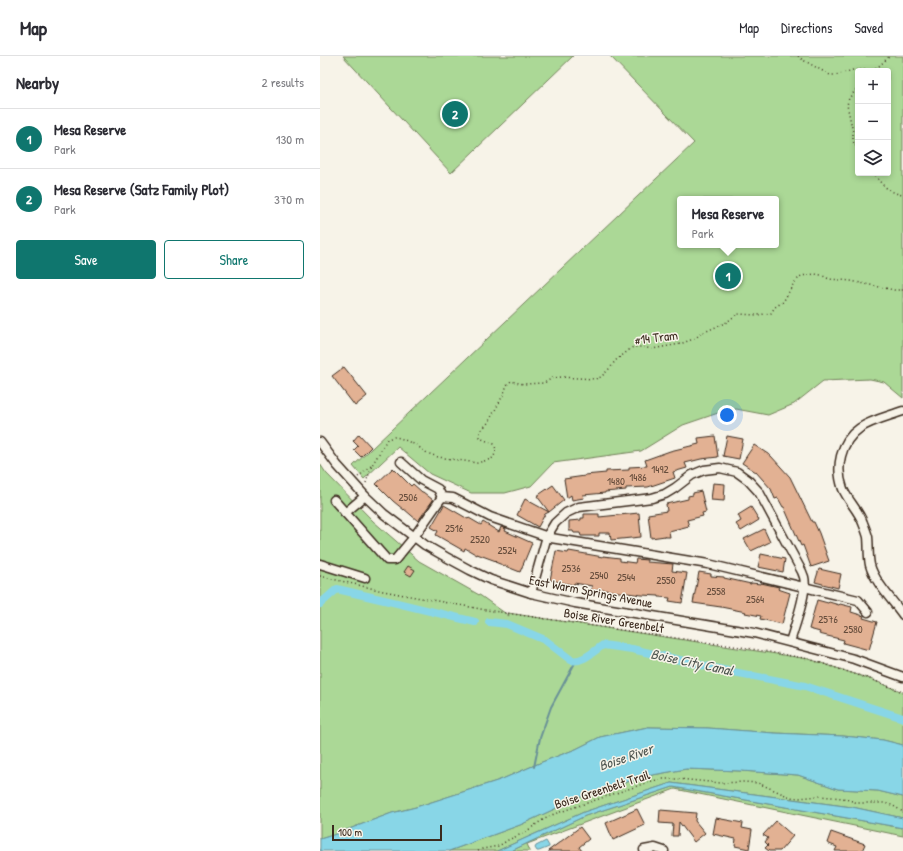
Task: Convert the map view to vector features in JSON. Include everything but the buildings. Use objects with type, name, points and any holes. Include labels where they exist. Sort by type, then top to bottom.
[{"type":"street","points":[[903,411],[870,422],[859,428],[851,435],[843,446],[839,462],[839,477],[844,491],[862,520],[868,536],[870,565],[876,578],[903,615]]},
{"type":"street","name":"East Warm Springs Avenue","points":[[320,442],[352,482],[384,514],[414,537],[446,557],[492,580],[531,593],[575,603],[754,633],[854,659],[903,677]]},
{"type":"street","points":[[401,462],[421,480],[438,489],[442,497]]},
{"type":"street","points":[[531,593],[547,536],[555,523],[566,513],[579,507],[652,498],[666,494],[692,475],[704,470],[720,468],[737,472],[748,480],[759,492],[800,568],[804,578],[805,587],[790,642]]},
{"type":"street","points":[[345,512],[365,496]]},
{"type":"street","points":[[442,497],[453,498],[490,517],[551,538],[708,564],[858,600],[868,612]]},
{"type":"street","points":[[334,500],[386,560],[395,560],[414,537],[442,497]]},
{"type":"street","points":[[320,564],[365,578]]},
{"type":"street","points":[[644,850],[655,848],[664,851]]},
{"type":"path","points":[[798,56],[830,75],[836,75],[853,70],[872,70],[879,66]]},
{"type":"path","points":[[877,68],[890,56]]},
{"type":"path","points":[[855,92],[849,98],[847,105],[853,132],[852,140],[855,144]]},
{"type":"path","points":[[876,176],[883,185],[896,194],[903,195]]},
{"type":"path","name":"#14 Tram","points":[[366,482],[372,465],[387,439],[394,437],[416,444],[427,453],[438,457],[477,463],[488,460],[495,454],[495,446],[494,444],[482,439],[480,437],[480,433],[488,423],[508,383],[511,381],[523,384],[544,383],[553,378],[561,377],[595,379],[601,377],[615,361],[633,347],[652,349],[680,344],[696,338],[700,334],[727,322],[737,314],[758,315],[771,313],[775,307],[784,302],[794,283],[801,276],[815,274],[829,279],[851,281],[894,290],[903,290]]},
{"type":"path","name":"#14 Tram","points":[[352,482],[372,465]]},
{"type":"path","name":"Boise River Greenbelt","points":[[320,576],[383,591],[486,610],[669,638],[741,647],[809,659],[903,692]]},
{"type":"path","name":"Boise Greenbelt Trail","points":[[478,851],[499,846],[524,833],[554,814],[652,780],[662,779],[720,783],[758,783],[790,797],[799,798],[819,796],[843,798],[858,803],[883,803],[892,805],[903,812]]},
{"type":"green space","points":[[343,56],[573,56],[451,173]]},
{"type":"green space","points":[[610,56],[903,56],[903,398],[884,382],[870,379],[823,381],[794,404],[768,415],[736,409],[724,411],[683,425],[641,451],[553,463],[531,486],[505,493],[471,493],[430,474],[398,447],[364,479],[353,466],[694,143]]},
{"type":"green space","points":[[320,464],[326,473],[373,521],[419,561],[481,596],[509,616],[508,613],[809,659],[870,679],[903,692],[903,745],[883,740],[843,736],[708,728],[648,727],[600,737],[576,749],[500,780],[416,807],[392,813],[320,839]]},
{"type":"green space","points":[[686,769],[798,775],[838,789],[878,791],[903,797],[903,818],[852,807],[671,783],[584,812],[497,851],[449,851],[520,825],[587,794],[647,776]]},
{"type":"green space","points":[[673,787],[903,828],[903,836],[675,789],[527,844],[530,851],[511,851],[585,816]]},
{"type":"water","name":"Boise River","points":[[648,727],[708,728],[843,736],[883,740],[903,745],[903,797],[878,791],[838,789],[798,775],[686,769],[647,776],[587,794],[520,825],[449,851],[320,851],[320,839],[392,813],[416,807],[500,780],[576,749],[600,737]]},
{"type":"water","points":[[671,783],[852,807],[903,818],[903,828],[673,787],[585,816],[511,851],[497,851],[584,812]]},
{"type":"water","points":[[546,841],[549,847],[537,851],[535,848],[536,846]]},
{"type":"waterway","name":"Boise City Canal","points":[[320,604],[337,589],[475,622]]},
{"type":"waterway","name":"Boise City Canal","points":[[489,622],[507,624],[545,640],[571,660],[579,660],[584,658],[603,645],[632,649],[723,670],[805,686],[903,718]]},
{"type":"waterway","points":[[534,767],[540,738],[551,707],[576,661]]},
{"type":"place","name":"Mesa Reserve (Satz Family Plot)","points":[[455,114]]},
{"type":"place","name":"Mesa Reserve","points":[[728,276]]}]
